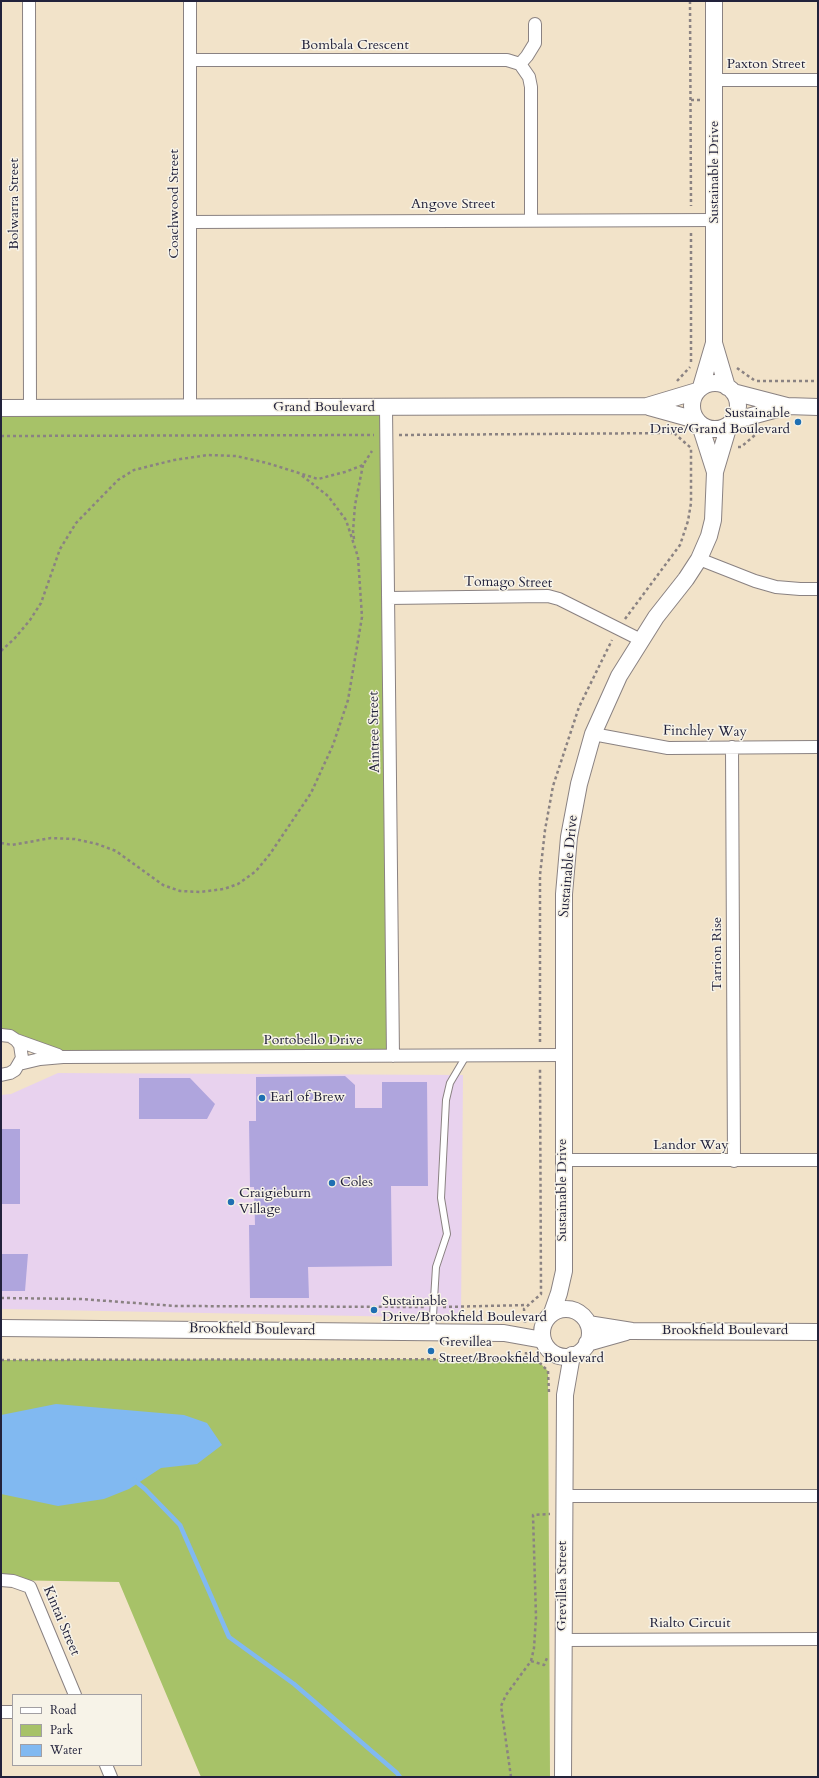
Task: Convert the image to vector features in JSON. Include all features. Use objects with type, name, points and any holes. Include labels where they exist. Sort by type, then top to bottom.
[{"type":"street","name":"Bolwarra Street","points":[[29,1],[30,408]]},
{"type":"street","name":"Coachwood Street","points":[[190,1],[190,408]]},
{"type":"street","name":"Sustainable Drive","points":[[699,389],[714,343],[714,1]]},
{"type":"street","points":[[530,220],[531,87],[529,77],[520,64],[534,42],[535,24]]},
{"type":"street","name":"Bombala Crescent","points":[[190,60],[506,60],[520,64]]},
{"type":"street","name":"Paxton Street","points":[[714,80],[818,80]]},
{"type":"street","name":"Angove Street","points":[[190,222],[715,220]]},
{"type":"street","name":"Sustainable Drive","points":[[714,343],[730,389]]},
{"type":"street","points":[[787,406],[731,423],[722,429],[714,430],[698,422],[692,413],[693,398],[699,389],[714,383],[787,406],[818,407]]},
{"type":"street","name":"Grand Boulevard","points":[[1,408],[647,406],[699,389]]},
{"type":"street","points":[[730,389],[737,399],[738,406],[737,414],[731,423]]},
{"type":"street","name":"Grand Boulevard","points":[[647,406],[698,422]]},
{"type":"street","name":"Aintree Street","points":[[386,408],[393,1056]]},
{"type":"street","name":"Sustainable Drive","points":[[698,422],[714,472]]},
{"type":"street","name":"Sustainable Drive","points":[[548,1317],[559,1293],[564,1271],[564,894],[569,837],[579,784],[593,734],[619,676],[656,617],[686,579],[699,559],[710,536],[714,472],[731,423]]},
{"type":"street","points":[[699,559],[755,581],[776,587],[818,589]]},
{"type":"street","name":"Tomago Street","points":[[388,598],[548,596],[560,599],[641,640]]},
{"type":"street","name":"Finchley Way","points":[[593,734],[668,748],[818,747]]},
{"type":"street","name":"Tarrion Rise","points":[[732,747],[734,1161]]},
{"type":"street","name":"Portobello Drive","points":[[2,1033],[16,1040],[63,1057]]},
{"type":"street","points":[[16,1040],[22,1052],[19,1064]]},
{"type":"street","name":"Portobello Drive","points":[[1,1074],[10,1073],[19,1064],[40,1059],[63,1057],[564,1056]]},
{"type":"street","name":"Landor Way","points":[[563,1160],[818,1160]]},
{"type":"street","name":"Sustainable Drive","points":[[564,1271],[574,1310]]},
{"type":"street","points":[[563,1309],[574,1310],[585,1318],[588,1324],[589,1336],[584,1348],[564,1355],[546,1346],[542,1334],[548,1317],[563,1309]]},
{"type":"street","name":"Brookfield Boulevard","points":[[504,1332],[548,1317]]},
{"type":"street","name":"Brookfield Boulevard","points":[[588,1324],[632,1331],[818,1332]]},
{"type":"street","name":"Brookfield Boulevard","points":[[1,1328],[504,1332],[543,1340]]},
{"type":"street","name":"Brookfield Boulevard","points":[[587,1343],[632,1331]]},
{"type":"street","name":"Grevillea Street","points":[[563,1777],[564,1355]]},
{"type":"street","points":[[563,1496],[818,1496]]},
{"type":"street","name":"Kintai Street","points":[[1,1580],[13,1580],[30,1587],[75,1694]]},
{"type":"street","name":"Rialto Circuit","points":[[563,1640],[818,1639]]},
{"type":"street","points":[[1,1712],[12,1712]]},
{"type":"street","points":[[106,1766],[111,1777]]},
{"type":"lane","points":[[432,1332],[436,1267],[447,1234],[441,1198],[446,1100],[450,1083],[466,1056]]},
{"type":"path","points":[[674,384],[691,366],[690,1]]},
{"type":"path","points":[[754,381],[818,381]]},
{"type":"path","points":[[1,436],[674,433]]},
{"type":"path","points":[[354,545],[353,530],[355,505],[363,465],[374,448]]},
{"type":"path","points":[[1,651],[15,638],[30,620],[41,603],[60,549],[76,523],[118,480],[134,470],[174,460],[208,455],[236,456],[267,463],[318,479],[345,472],[363,465]]},
{"type":"path","points":[[1,843],[12,845],[51,838],[98,844],[116,851],[163,885],[180,891],[200,892],[224,889],[238,884],[256,871],[270,854],[311,793],[334,745],[348,700],[362,617],[358,558],[346,520],[328,496],[300,474]]},
{"type":"path","points":[[1,1298],[81,1299],[175,1306],[433,1307],[529,1305]]},
{"type":"path","points":[[1,1360],[536,1359],[548,1371],[549,1394]]},
{"type":"path","points":[[511,1777],[501,1706],[506,1695],[531,1661],[534,1648],[536,1617],[534,1515]]},
{"type":"shaded area","name":"Craigieburn Village","points":[[58,1073],[463,1075],[461,1318],[1,1309],[1,1095],[11,1094]]},
{"type":"green space","points":[[1,408],[386,408],[393,1056],[63,1057],[1,1030]]},
{"type":"green space","points":[[536,1359],[548,1371],[550,1777],[201,1777],[119,1582],[1,1580],[1,1360]]},
{"type":"water","points":[[56,1404],[184,1415],[207,1423],[222,1445],[197,1464],[161,1468],[129,1489],[104,1499],[58,1506],[1,1494],[1,1415]]},
{"type":"building","points":[[345,1076],[355,1085],[355,1108],[382,1108],[382,1082],[427,1082],[428,1186],[391,1186],[392,1266],[308,1267],[309,1298],[250,1298],[249,1225],[255,1225],[254,1187],[250,1187],[249,1121],[256,1121],[256,1077]]},
{"type":"building","points":[[139,1078],[190,1078],[215,1104],[207,1119],[139,1119]]},
{"type":"building","points":[[1,1129],[20,1129],[20,1204],[1,1204]]},
{"type":"building","points":[[1,1254],[28,1254],[25,1291],[1,1291]]},
{"type":"waterway","points":[[134,1480],[145,1489],[180,1525],[229,1637],[294,1684],[400,1777]]},
{"type":"place","name":"Sustainable Drive/Grand Boulevard","points":[[798,422]]},
{"type":"place","name":"Earl of Brew","points":[[262,1098]]},
{"type":"place","name":"Coles","points":[[332,1183]]},
{"type":"place","name":"Craigieburn Village","points":[[231,1202]]},
{"type":"place","name":"Sustainable Drive/Brookfield Boulevard","points":[[374,1310]]},
{"type":"place","name":"Grevillea Street/Brookfield Boulevard","points":[[431,1351]]}]
